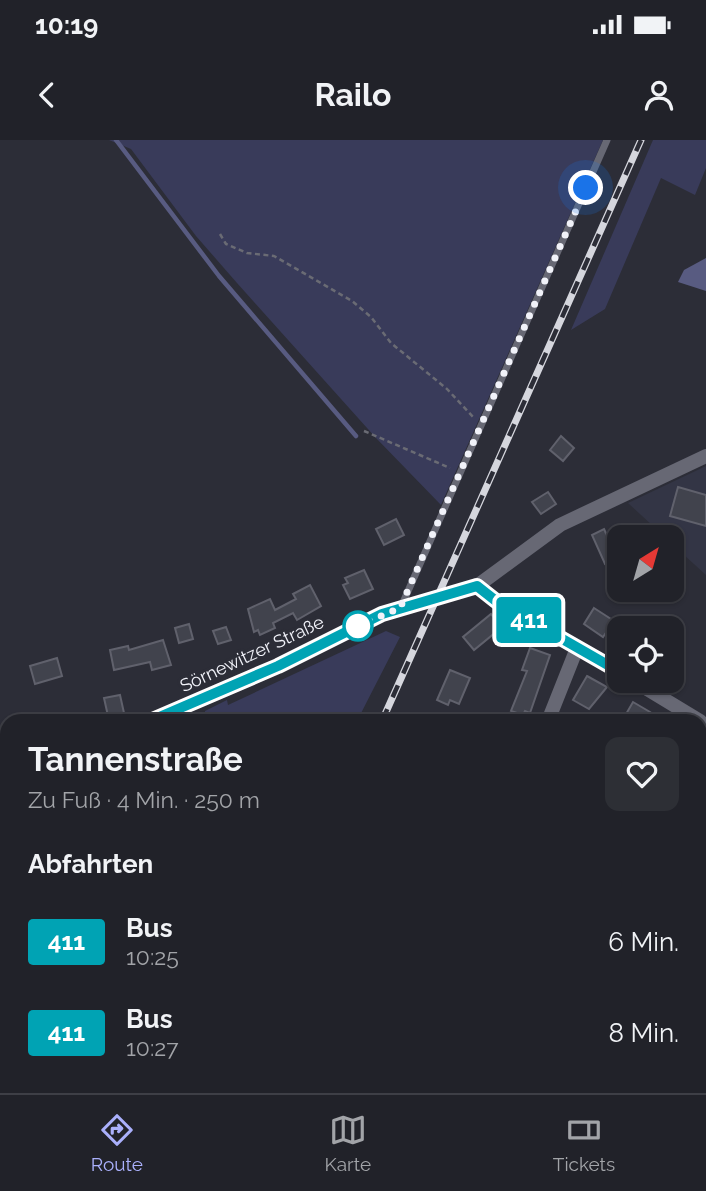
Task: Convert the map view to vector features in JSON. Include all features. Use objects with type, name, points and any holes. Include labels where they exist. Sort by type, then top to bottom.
[{"type":"street","name":"Sörnewitzer Straße","points":[[166,714],[278,666],[382,614],[477,586],[560,525],[706,456]]},
{"type":"street","points":[[477,586],[607,665]]},
{"type":"street","points":[[551,714],[577,648]]},
{"type":"street","points":[[654,693],[688,714]]},
{"type":"lane","points":[[400,608],[607,140]]},
{"type":"path","points":[[220,234],[226,244],[247,253],[274,256],[352,302],[371,317],[391,343],[447,389],[480,424]]},
{"type":"path","points":[[364,431],[459,473]]},
{"type":"shaded area","points":[[109,140],[603,140],[441,505],[376,438],[196,236],[131,149]]},
{"type":"shaded area","points":[[653,140],[706,140],[706,168],[695,195],[661,178],[605,309],[571,330]]},
{"type":"shaded area","points":[[706,258],[706,291],[678,282],[684,270]]},
{"type":"shaded area","points":[[706,466],[706,575],[684,555],[684,525],[652,525],[628,503]]},
{"type":"shaded area","points":[[386,631],[400,637],[361,714],[205,714],[205,711],[227,700],[228,705]]},
{"type":"building","points":[[561,436],[574,448],[563,461],[550,450]]},
{"type":"building","points":[[678,487],[706,495],[706,526],[670,516]]},
{"type":"building","points":[[548,492],[556,504],[541,514],[532,502]]},
{"type":"building","points":[[396,519],[404,535],[384,545],[376,529]]},
{"type":"building","points":[[604,529],[607,536],[605,564],[592,535]]},
{"type":"building","points":[[364,570],[373,589],[350,599],[343,585],[348,583],[345,578]]},
{"type":"building","points":[[310,585],[321,606],[297,620],[293,613],[273,623],[275,628],[260,635],[258,630],[254,632],[248,609],[270,599],[275,610],[296,599],[293,594]]},
{"type":"building","points":[[594,608],[607,616],[607,631],[603,637],[584,624]]},
{"type":"building","points":[[491,614],[502,627],[474,650],[463,637]]},
{"type":"building","points":[[189,624],[193,639],[179,643],[175,628]]},
{"type":"building","points":[[226,627],[231,640],[218,644],[213,631]]},
{"type":"building","points":[[163,640],[171,665],[152,670],[150,662],[114,670],[110,650],[128,646],[129,650]]},
{"type":"building","points":[[530,648],[550,655],[530,713],[525,711],[520,714],[511,711],[527,671],[522,670]]},
{"type":"building","points":[[57,658],[62,676],[35,684],[30,666]]},
{"type":"building","points":[[450,670],[470,678],[459,704],[450,700],[448,705],[437,700]]},
{"type":"building","points":[[587,676],[607,687],[589,709],[573,700]]},
{"type":"building","points":[[120,695],[124,713],[108,714],[104,698]]},
{"type":"building","points":[[633,702],[650,712],[649,714],[626,714]]},
{"type":"waterway","points":[[116,140],[219,276],[356,436]]},
{"type":"railway","points":[[385,714],[641,140]]},
{"type":"bus line","name":"411","points":[[166,714],[278,666],[382,614],[477,586],[496,601],[607,665]]},
{"type":"route","points":[[358,626],[400,608],[586,188]]}]
